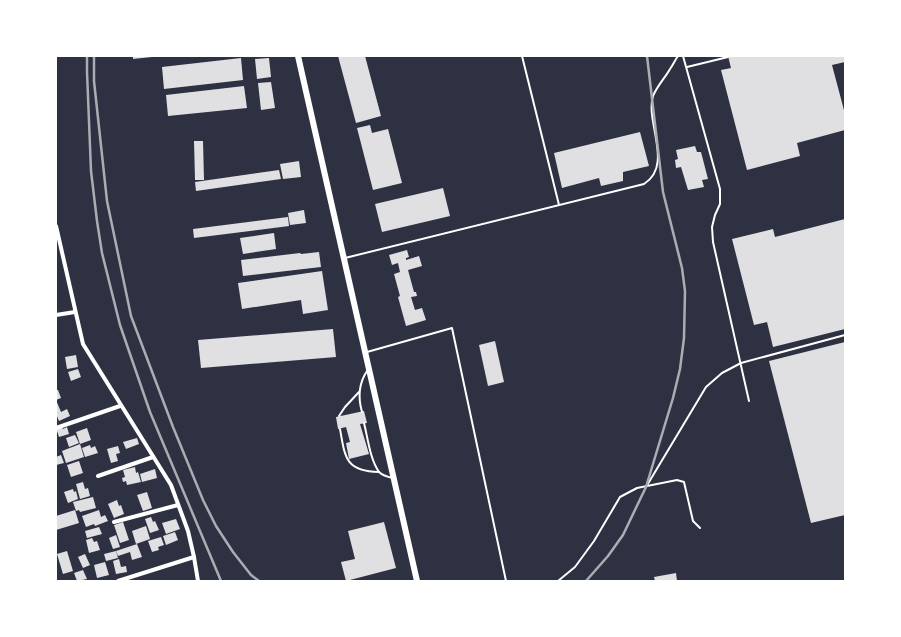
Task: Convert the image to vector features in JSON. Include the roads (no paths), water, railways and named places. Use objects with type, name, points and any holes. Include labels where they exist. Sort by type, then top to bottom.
[{"type":"main road","points":[[298,56],[418,581]]},
{"type":"street","points":[[56,226],[83,344],[120,406],[171,485],[188,531],[198,581]]},
{"type":"street","points":[[56,315],[75,312]]},
{"type":"street","points":[[56,428],[120,406]]},
{"type":"street","points":[[98,476],[153,457]]},
{"type":"street","points":[[114,522],[178,505]]},
{"type":"street","points":[[118,581],[194,557]]},
{"type":"lane","points":[[522,56],[559,205]]},
{"type":"lane","points":[[344,259],[644,184],[651,179],[655,172],[658,158],[652,107],[653,96],[678,56]]},
{"type":"lane","points":[[683,56],[720,189],[720,204],[712,227],[713,242],[749,401]]},
{"type":"lane","points":[[687,67],[728,57]]},
{"type":"lane","points":[[365,352],[452,328],[506,581]]},
{"type":"lane","points":[[646,486],[706,388],[722,372],[741,364],[845,335]]},
{"type":"lane","points":[[362,412],[360,391],[364,375],[369,368]]},
{"type":"lane","points":[[339,416],[360,391]]},
{"type":"lane","points":[[364,423],[373,459],[379,472]]},
{"type":"lane","points":[[340,429],[345,454],[350,463],[360,469],[379,472],[386,477],[394,478]]},
{"type":"lane","points":[[558,581],[575,567],[594,541],[620,497],[637,488],[677,480],[684,482],[693,521],[700,528]]},
{"type":"railway","points":[[87,56],[91,171],[97,221],[102,253],[120,325],[150,412],[221,581]]},
{"type":"railway","points":[[94,56],[94,81],[107,201],[131,316],[173,427],[203,500],[216,526],[233,552],[251,575],[259,581]]},
{"type":"railway","points":[[586,581],[608,556],[623,535],[646,487],[673,398],[680,369],[684,338],[685,291],[682,268],[663,192],[647,56]]}]
